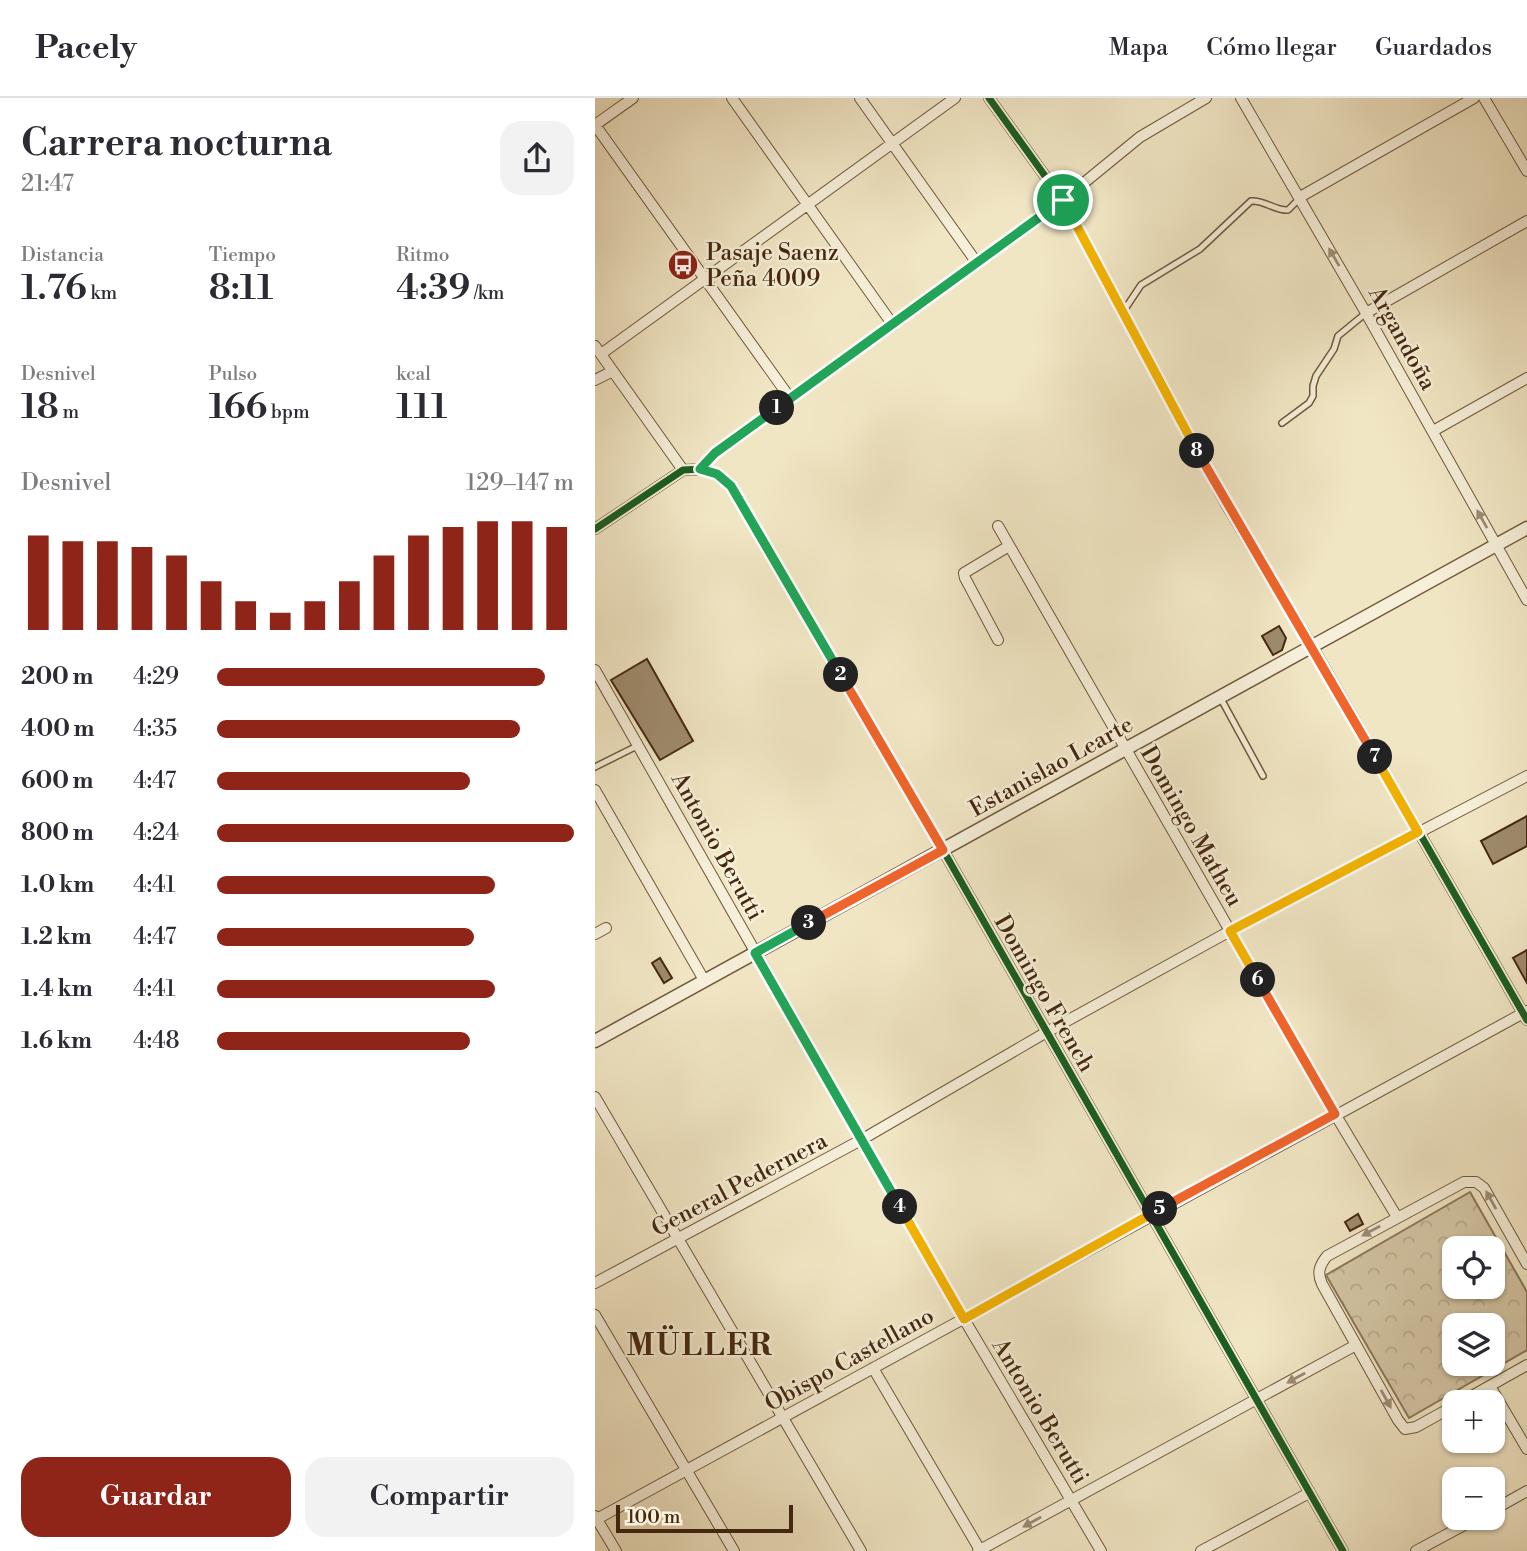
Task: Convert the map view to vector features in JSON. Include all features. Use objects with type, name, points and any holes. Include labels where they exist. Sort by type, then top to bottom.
[{"type":"street","points":[[633,98],[595,125],[790,398]]},
{"type":"street","points":[[732,98],[893,325]]},
{"type":"street","points":[[860,98],[977,263]]},
{"type":"street","points":[[683,470],[598,350],[705,277],[954,98]]},
{"type":"street","points":[[989,98],[1063,200],[1226,504],[1312,646],[1526,1014]]},
{"type":"street","points":[[1063,200],[1140,137],[1206,98]]},
{"type":"street","name":"Argandoña","points":[[1241,98],[1300,197],[1527,600]]},
{"type":"street","points":[[1300,197],[1474,98]]},
{"type":"street","points":[[1484,98],[1527,171]]},
{"type":"street","points":[[1366,313],[1527,221]]},
{"type":"street","points":[[595,380],[613,371]]},
{"type":"street","points":[[1433,431],[1527,378]]},
{"type":"street","points":[[595,529],[683,470],[700,469]]},
{"type":"street","name":"Domingo French","points":[[700,469],[717,474],[731,486],[943,850],[1045,1033],[1343,1551]]},
{"type":"street","name":"Domingo Matheu","points":[[998,526],[1335,1114],[1397,1217]]},
{"type":"street","name":"Estanislao Learte","points":[[595,1041],[1527,528]]},
{"type":"street","points":[[998,640],[964,573],[1009,546]]},
{"type":"street","name":"Antonio Berutti","points":[[595,670],[964,1319],[1101,1551]]},
{"type":"street","name":"General Pedernera","points":[[595,1283],[862,1140],[1045,1033],[1230,931],[1527,775]]},
{"type":"street","points":[[595,790],[704,981]]},
{"type":"street","points":[[595,934],[606,928]]},
{"type":"street","name":"Obispo Castellano","points":[[596,1518],[1335,1114],[1526,1014]]},
{"type":"street","points":[[595,1097],[860,1551]]},
{"type":"street","points":[[1442,1413],[1416,1427],[1405,1429],[1318,1275],[1320,1264],[1327,1256],[1453,1186],[1476,1182],[1484,1188],[1524,1253],[1527,1264]]},
{"type":"street","points":[[595,1315],[734,1551]]},
{"type":"street","points":[[873,1368],[979,1551],[1356,1345]]},
{"type":"street","points":[[1483,1390],[1527,1365]]},
{"type":"street","points":[[1490,1386],[1527,1449]]},
{"type":"street","points":[[1505,1504],[1527,1492]]},
{"type":"street","points":[[1201,1551],[1309,1493]]},
{"type":"street","points":[[596,1518],[616,1551]]},
{"type":"street","points":[[1416,1551],[1455,1530]]},
{"type":"lane","points":[[1123,312],[1141,285],[1200,249],[1251,201],[1257,200],[1281,211],[1288,210],[1300,197]]},
{"type":"lane","points":[[700,469],[715,453],[1063,200]]},
{"type":"lane","points":[[1282,423],[1309,403],[1313,396],[1316,376],[1334,349],[1338,336],[1366,313]]},
{"type":"lane","points":[[1220,697],[1263,776]]},
{"type":"lane","points":[[595,767],[639,745]]},
{"type":"green space","points":[[1470,1192],[1495,1236],[1442,1236],[1442,1299],[1505,1299],[1505,1253],[1527,1292],[1527,1350],[1505,1363],[1505,1313],[1442,1313],[1442,1376],[1482,1376],[1458,1390],[1442,1390],[1442,1399],[1409,1418],[1326,1275]]},
{"type":"building","points":[[1279,626],[1286,638],[1282,650],[1273,655],[1262,636]]},
{"type":"building","points":[[647,659],[693,741],[660,760],[611,680]]},
{"type":"building","points":[[1527,816],[1527,846],[1493,864],[1481,841]]},
{"type":"building","points":[[1527,950],[1527,983],[1513,958]]},
{"type":"building","points":[[660,958],[672,978],[664,983],[652,963]]},
{"type":"building","points":[[1358,1214],[1363,1224],[1350,1231],[1345,1222]]},
{"type":"cycle path","points":[[989,98],[1068,208],[1226,504],[1312,646],[1527,1020]]},
{"type":"cycle path","points":[[595,529],[683,470],[709,472],[731,486],[943,850],[1343,1551]]},
{"type":"place","name":"Pasaje Saenz Peña 4009","points":[[683,265]]},
{"type":"district","name":"MÜLLER","points":[[700,1345]]},
{"type":"route","points":[[1063,200],[1226,504],[1312,646],[1418,832],[1230,931],[1335,1114],[964,1319],[755,953],[943,850],[731,486],[717,474],[700,469],[715,453],[1063,200]]}]
